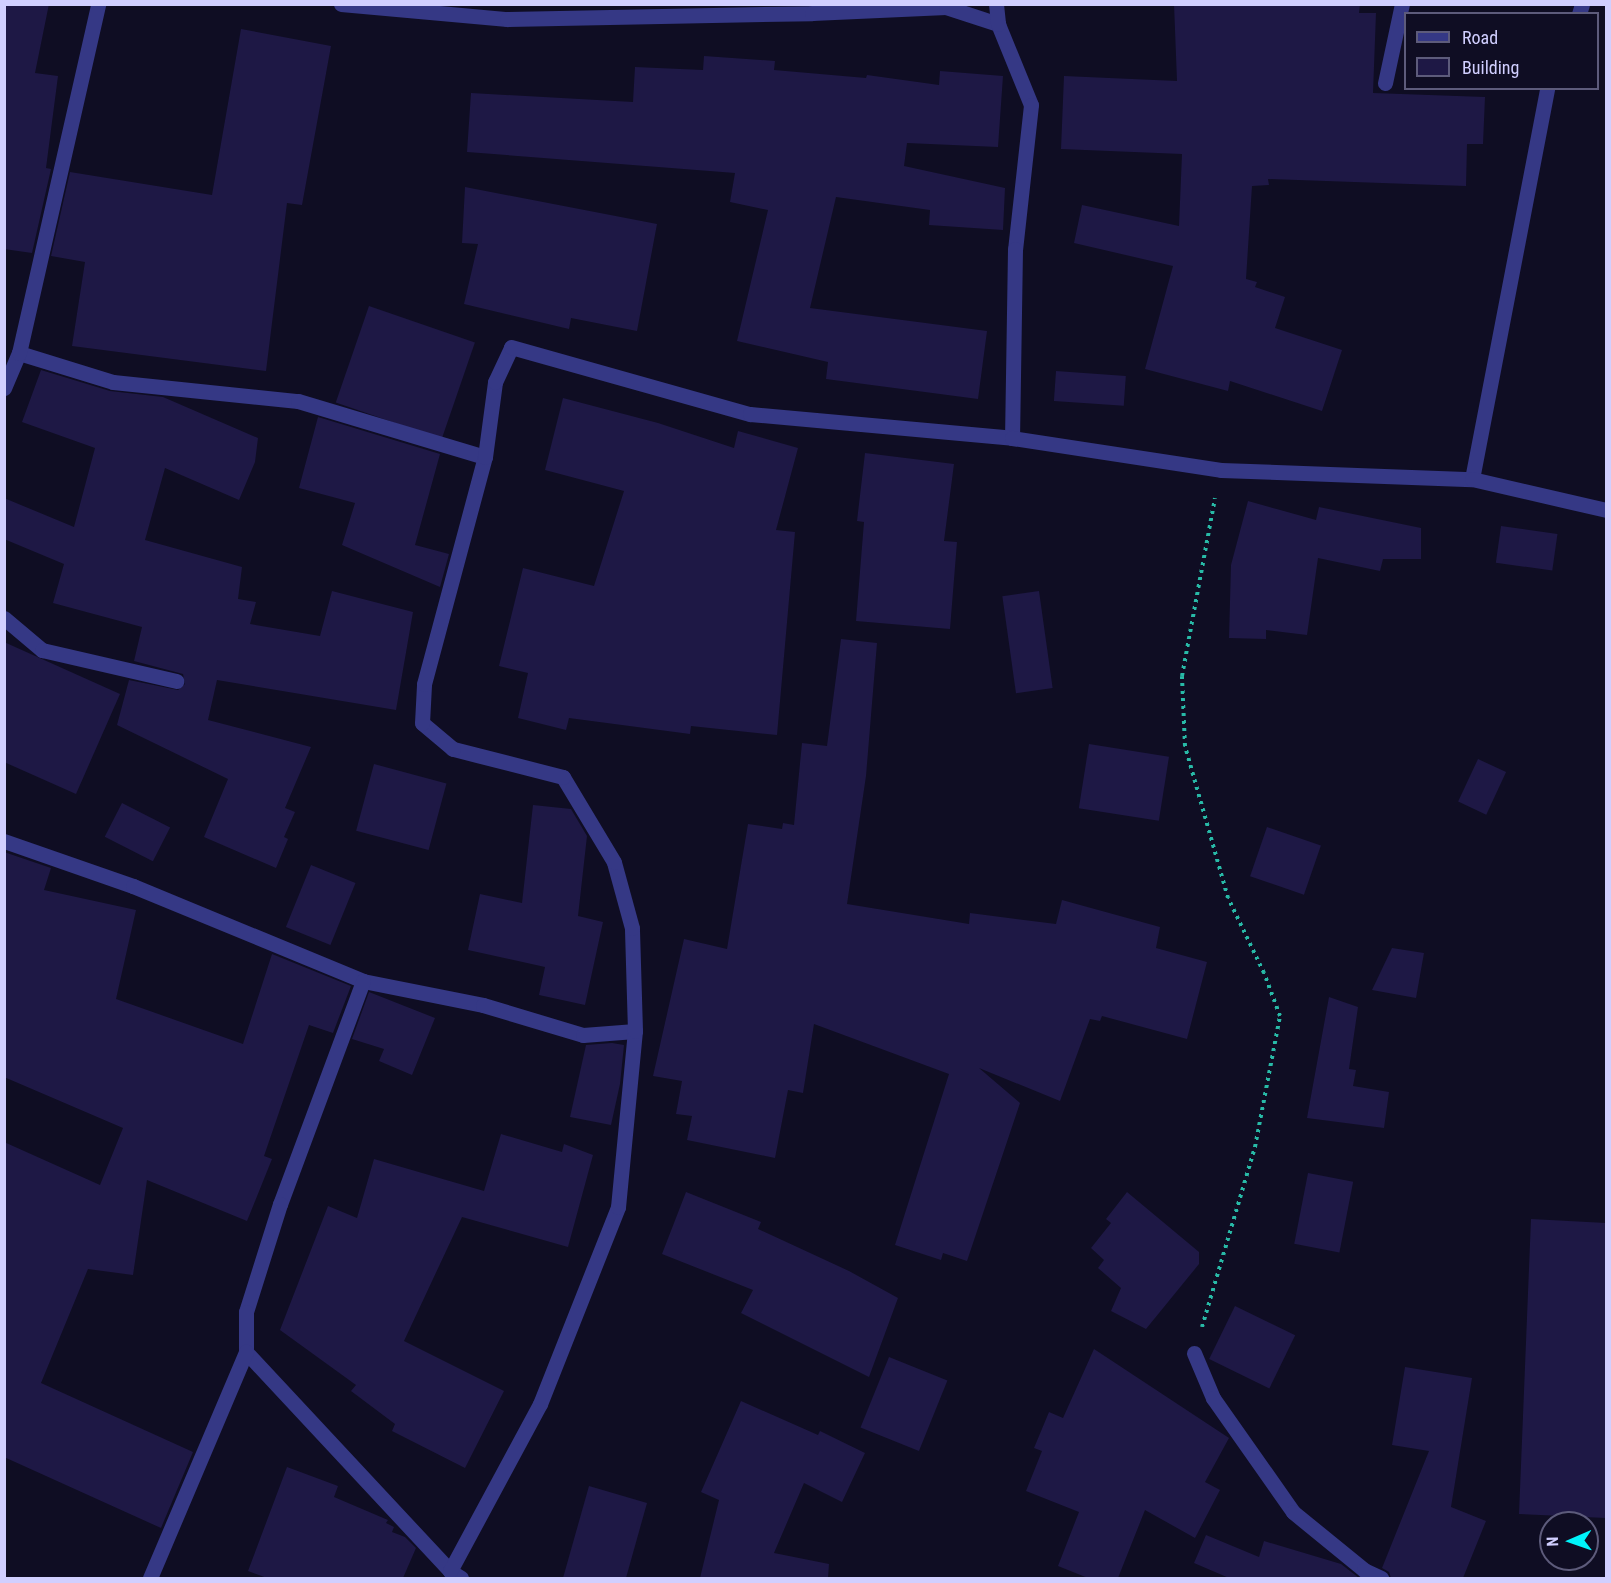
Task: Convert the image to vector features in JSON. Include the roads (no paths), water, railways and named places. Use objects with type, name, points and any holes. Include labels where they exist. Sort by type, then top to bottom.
[{"type":"street","points":[[4,388],[19,353],[98,4]]},
{"type":"street","points":[[341,4],[506,12],[812,13],[946,6],[998,24]]},
{"type":"street","points":[[996,4],[998,24],[1031,105],[1015,249],[1012,438]]},
{"type":"street","points":[[1385,83],[1402,4]]},
{"type":"street","points":[[1472,479],[1547,90]]},
{"type":"street","points":[[246,1352],[455,1575],[540,1404],[618,1207],[635,1031],[632,928],[614,862],[563,777],[453,748],[422,723],[424,684],[486,457],[495,382],[511,347],[750,414],[1012,438],[1221,471],[1472,479],[1606,510]]},
{"type":"street","points":[[19,353],[113,382],[298,401],[486,457]]},
{"type":"street","points":[[4,618],[42,650],[176,681]]},
{"type":"street","points":[[4,841],[134,886],[363,981],[483,1005],[583,1035],[635,1031]]},
{"type":"street","points":[[150,1578],[246,1352],[246,1311],[280,1204],[363,981]]},
{"type":"street","points":[[1194,1353],[1214,1398],[1293,1512],[1364,1570],[1381,1578]]}]
